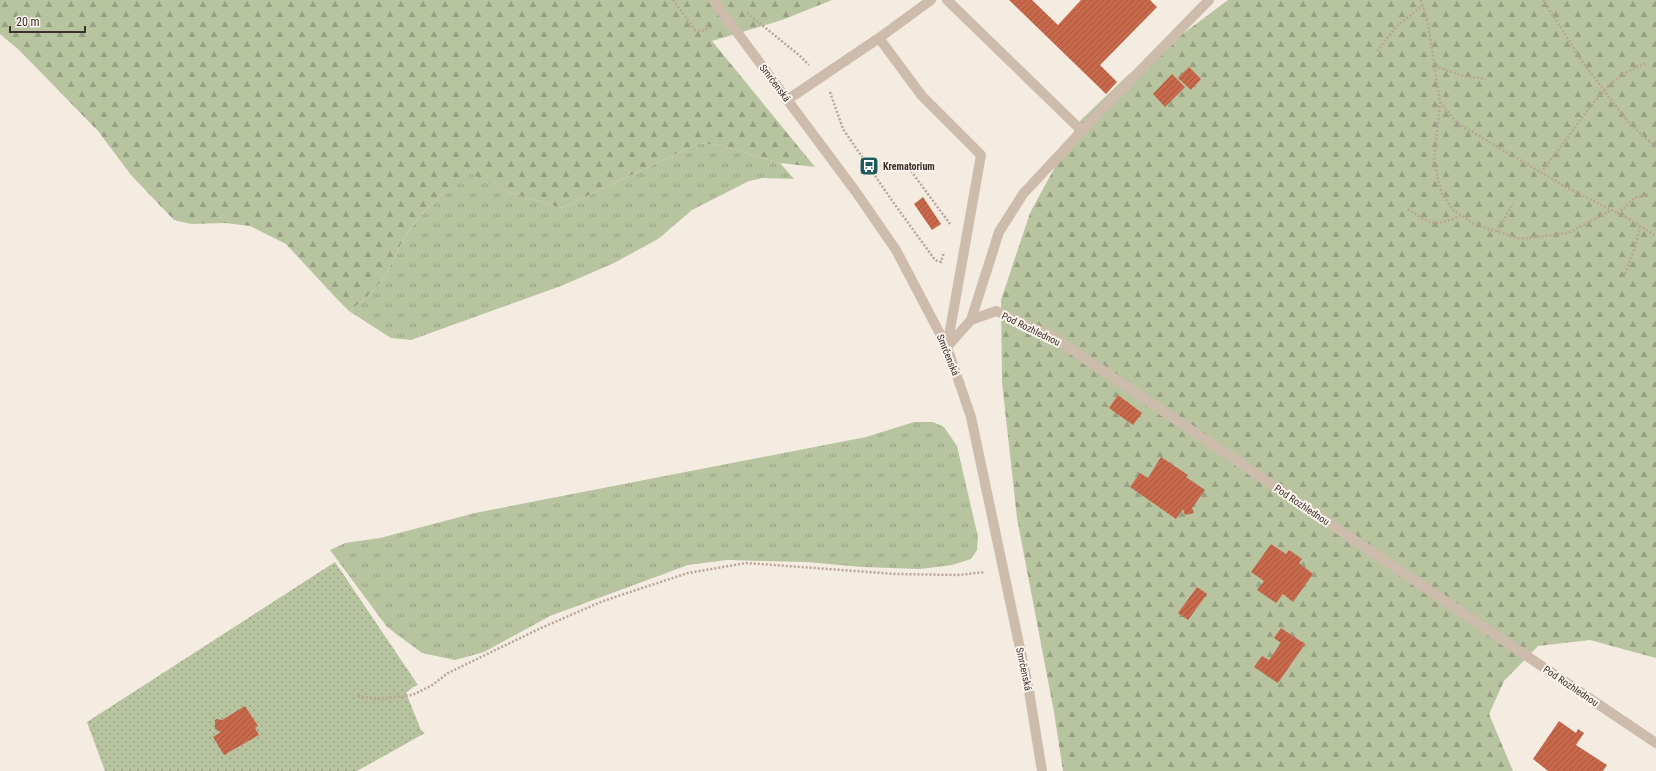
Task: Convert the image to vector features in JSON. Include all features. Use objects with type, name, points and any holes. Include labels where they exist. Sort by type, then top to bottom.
[{"type":"street","name":"Smrčenská","points":[[713,0],[856,192],[896,250],[947,347],[971,417],[1029,691],[1042,771]]},
{"type":"street","points":[[787,100],[932,0]]},
{"type":"street","points":[[947,0],[1082,132]]},
{"type":"street","points":[[971,320],[999,232],[1023,194],[1209,0]]},
{"type":"street","points":[[879,38],[922,96],[981,155],[947,347]]},
{"type":"street","name":"Pod Rozhlednou","points":[[947,347],[971,320],[996,311],[1053,338],[1656,743]]},
{"type":"path","points":[[674,0],[695,30],[702,31],[710,28],[738,8],[744,10],[799,55],[813,69],[831,94],[838,118],[843,128],[893,202],[935,260],[941,262],[945,247]]},
{"type":"path","points":[[1421,0],[1428,24],[1440,102],[1434,162],[1441,192],[1452,210],[1474,224],[1520,239],[1568,233],[1612,210]]},
{"type":"path","points":[[1543,0],[1584,64],[1629,123],[1656,147]]},
{"type":"path","points":[[1377,51],[1396,27],[1423,4]]},
{"type":"path","points":[[1541,173],[1604,89],[1619,76],[1636,67],[1646,64]]},
{"type":"path","points":[[1435,66],[1463,76],[1486,79]]},
{"type":"path","points":[[1440,102],[1457,123],[1541,173],[1612,210],[1656,236]]},
{"type":"path","points":[[911,171],[950,224],[949,232]]},
{"type":"path","points":[[1618,214],[1634,198],[1648,196]]},
{"type":"path","points":[[1497,232],[1513,203]]},
{"type":"path","points":[[1408,209],[1430,223],[1444,223],[1461,216]]},
{"type":"path","points":[[1625,274],[1635,247],[1640,226]]},
{"type":"path","points":[[358,696],[379,699],[412,695],[431,686],[448,673],[541,628],[604,601],[688,573],[722,566],[746,562],[896,574],[958,574],[1004,570]]},
{"type":"green space","points":[[0,0],[832,0],[782,20],[712,41],[815,167],[780,163],[723,146],[699,143],[562,208],[509,192],[468,172],[438,198],[417,220],[404,238],[389,269],[381,281],[361,302],[349,311],[286,244],[250,226],[225,223],[191,224],[174,220],[131,175],[98,131],[19,50],[0,34]]},
{"type":"green space","points":[[1228,0],[1656,0],[1656,658],[1590,640],[1538,646],[1504,681],[1489,714],[1513,771],[1063,771],[1054,712],[1017,518],[1002,382],[1001,300],[1030,213],[1080,121],[1128,75]]},
{"type":"green space","points":[[699,143],[723,146],[780,163],[794,179],[763,178],[749,181],[692,210],[658,239],[614,263],[561,286],[411,340],[391,338],[349,311],[361,302],[381,281],[389,269],[404,238],[417,220],[438,198],[468,171],[509,192],[562,208]]},
{"type":"green space","points":[[914,422],[933,422],[944,427],[957,446],[978,537],[977,550],[971,559],[952,565],[920,569],[862,567],[806,562],[727,560],[688,565],[550,616],[484,652],[455,660],[422,653],[387,627],[330,550],[345,543],[380,538],[475,513],[866,437]]},
{"type":"green space","points":[[335,562],[418,685],[406,693],[421,730],[425,733],[357,771],[105,771],[87,722]]},
{"type":"building","points":[[1009,0],[1032,0],[1058,25],[1081,0],[1150,0],[1157,7],[1100,65],[1117,82],[1106,94]]},
{"type":"building","points":[[1189,67],[1201,79],[1191,90],[1178,78]]},
{"type":"building","points":[[1172,74],[1185,87],[1165,107],[1153,94]]},
{"type":"building","points":[[923,197],[941,224],[932,230],[914,204]]},
{"type":"building","points":[[1118,395],[1142,413],[1133,425],[1109,408]]},
{"type":"building","points":[[1161,457],[1188,475],[1186,477],[1205,490],[1192,508],[1194,513],[1185,515],[1183,509],[1176,519],[1130,487],[1140,473],[1148,478]]},
{"type":"building","points":[[1271,544],[1286,554],[1289,550],[1302,559],[1299,563],[1313,574],[1293,602],[1283,594],[1276,603],[1257,590],[1264,581],[1251,572]]},
{"type":"building","points":[[1197,587],[1207,594],[1188,620],[1178,613]]},
{"type":"building","points":[[1281,628],[1305,644],[1278,683],[1254,667],[1262,656],[1269,660],[1281,643],[1274,638]]},
{"type":"building","points":[[245,706],[258,726],[255,728],[259,735],[224,755],[213,737],[221,732],[215,729],[215,720],[222,720]]},
{"type":"building","points":[[1559,721],[1576,733],[1578,729],[1584,733],[1576,745],[1607,765],[1603,771],[1548,771],[1533,759]]},
{"type":"place","name":"Krematorium","points":[[869,166]]}]
